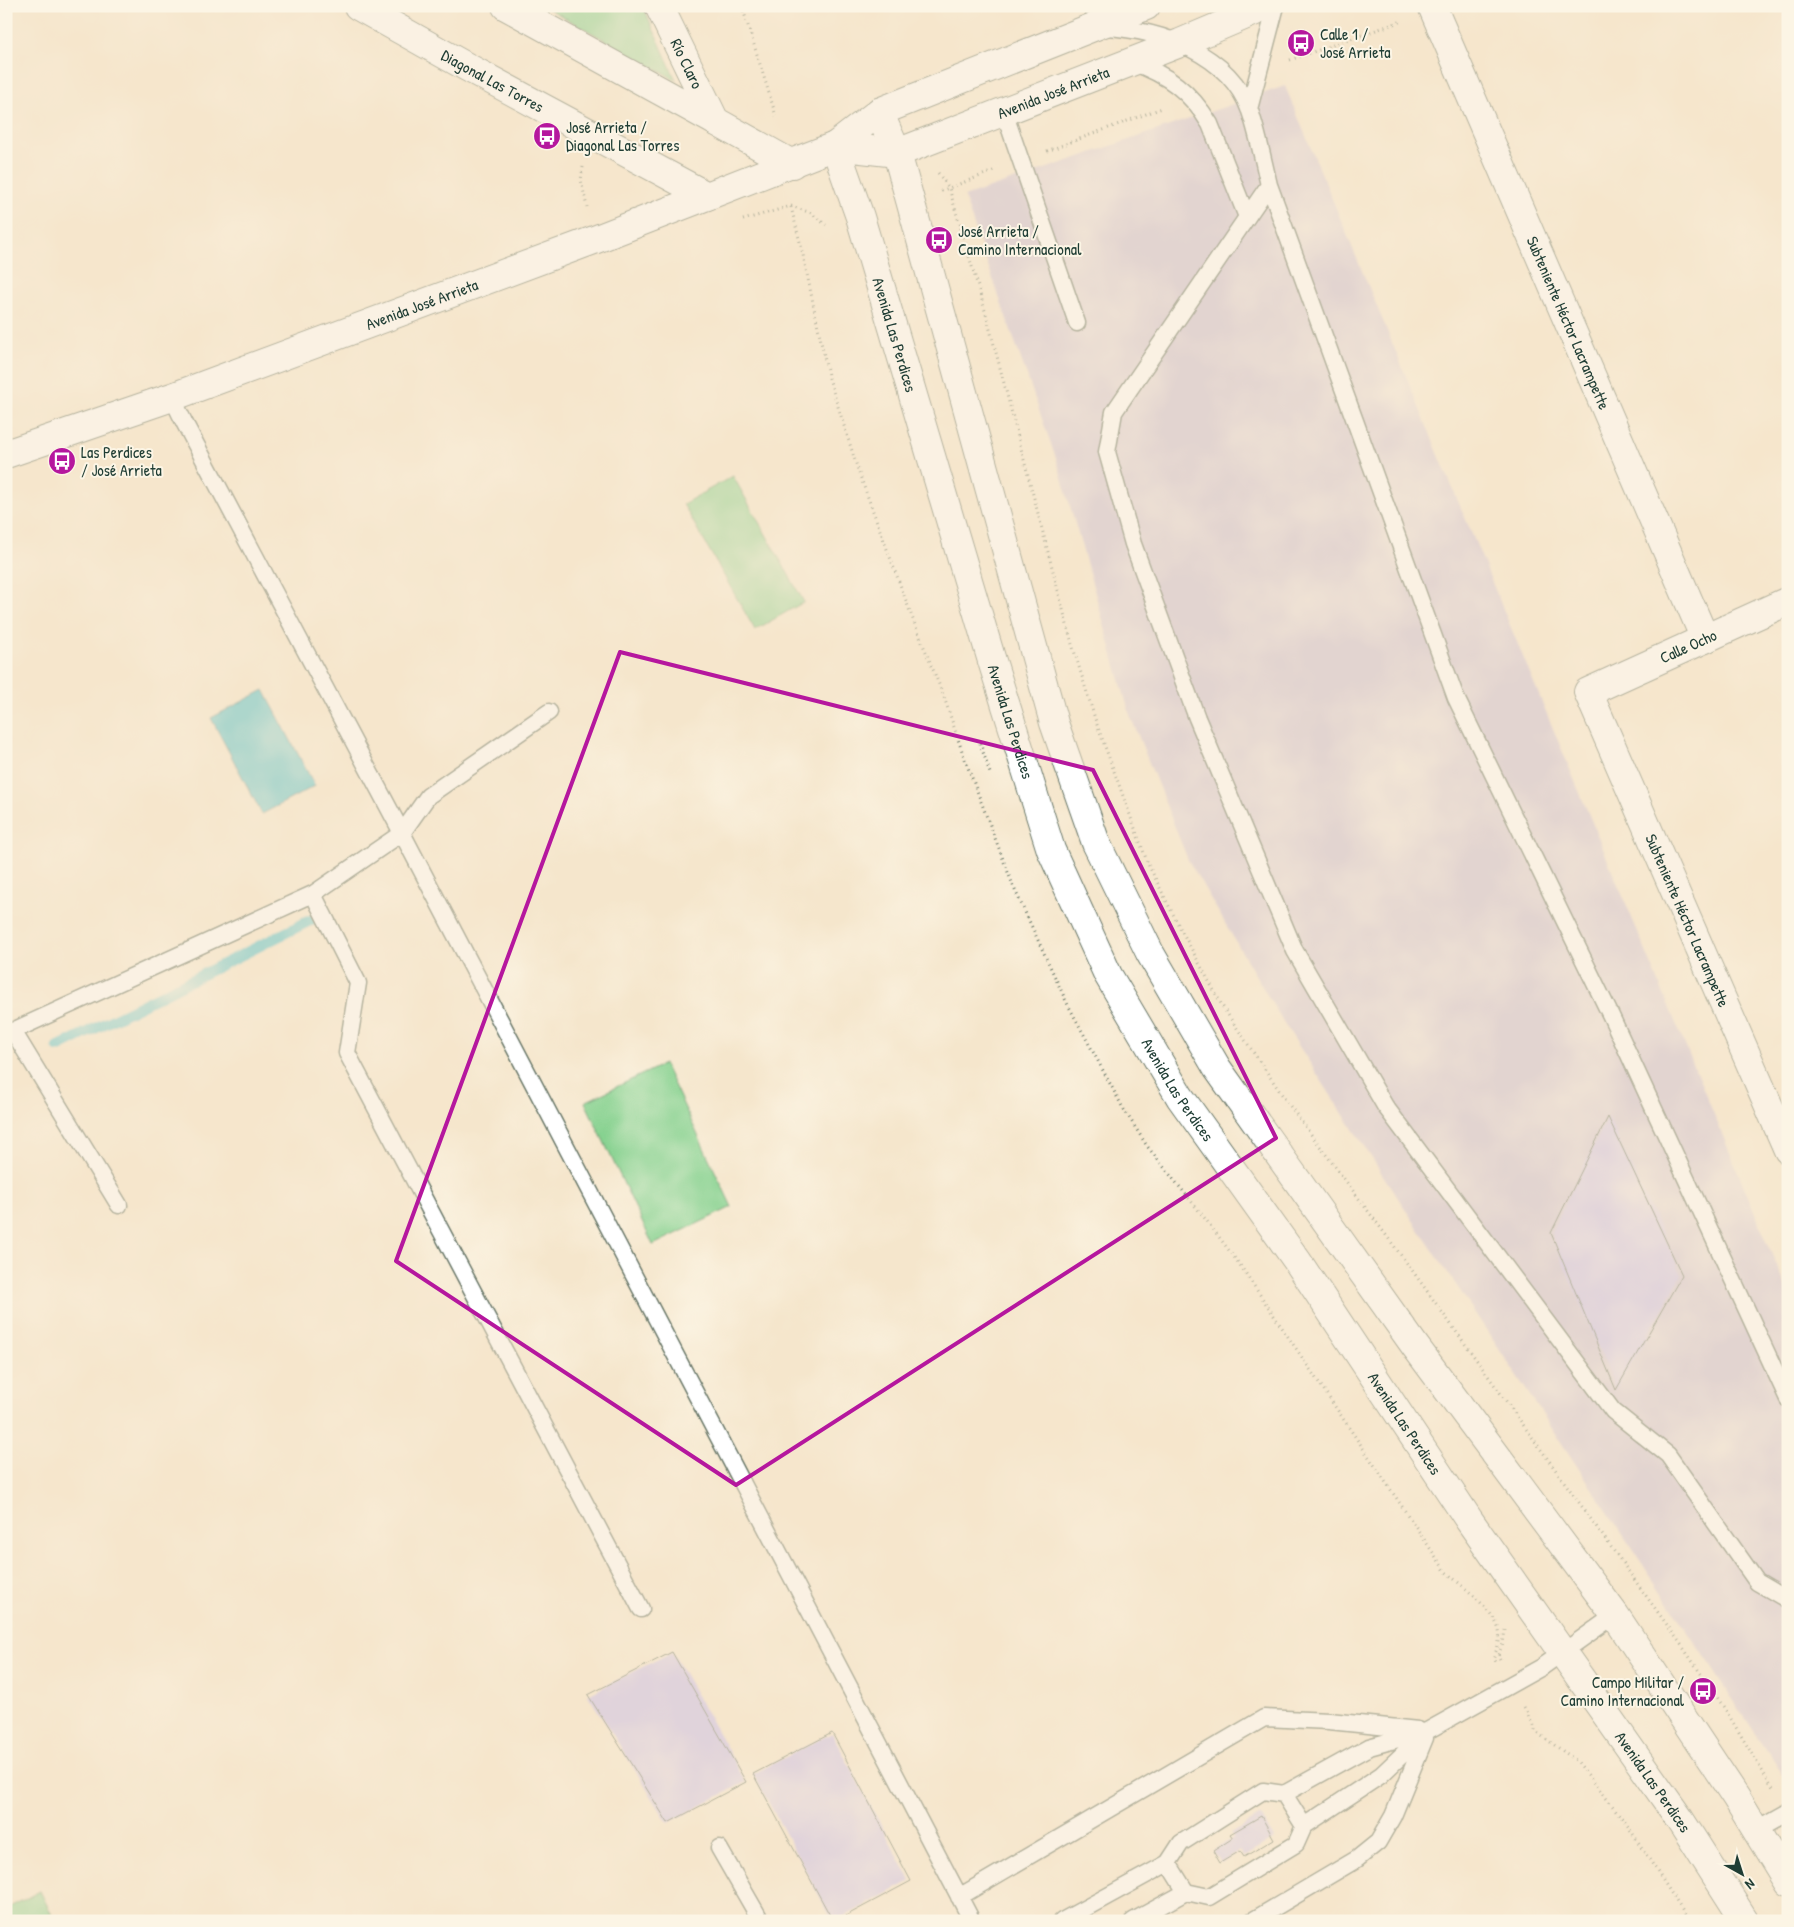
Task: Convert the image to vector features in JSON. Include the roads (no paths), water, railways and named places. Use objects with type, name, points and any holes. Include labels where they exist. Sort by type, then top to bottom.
[{"type":"main road","name":"Diagonal Las Torres","points":[[358,6],[707,196]]},
{"type":"main road","points":[[506,6],[792,164]]},
{"type":"main road","name":"Río Claro","points":[[659,6],[715,120]]},
{"type":"main road","name":"Avenida José Arrieta","points":[[6,454],[172,397],[792,164],[835,146],[879,112],[1146,6]]},
{"type":"main road","name":"Avenida José Arrieta","points":[[835,146],[908,149],[1180,43],[1267,6]]},
{"type":"main road","name":"Subteniente Héctor Lacrampette","points":[[1432,6],[1705,639]]},
{"type":"main road","points":[[879,112],[908,149],[1054,723],[1100,852],[1150,953],[1217,1068],[1415,1346],[1615,1616],[1756,1830],[1788,1882]]},
{"type":"main road","name":"Avenida Las Perdices","points":[[835,146],[860,217],[992,661],[1051,850],[1108,976],[1180,1097],[1298,1262],[1469,1520],[1680,1818],[1745,1921]]},
{"type":"main road","name":"Calle Ocho","points":[[1588,692],[1788,601]]},
{"type":"main road","name":"Subteniente Héctor Lacrampette","points":[[1588,692],[1788,1150]]},
{"type":"lane","points":[[1249,110],[1276,6]]},
{"type":"lane","points":[[1093,26],[1142,31],[1180,43],[1199,53],[1217,66],[1232,81],[1249,110],[1269,185],[1456,698],[1611,1016],[1788,1399]]},
{"type":"lane","points":[[1132,62],[1154,70],[1174,82],[1192,97],[1202,110],[1214,132],[1247,217]]},
{"type":"lane","points":[[1004,112],[1076,323]]},
{"type":"lane","points":[[1269,185],[1114,412],[1107,452],[1133,544],[1197,718],[1295,951],[1385,1106],[1613,1411],[1668,1455],[1757,1582],[1788,1600]]},
{"type":"lane","points":[[172,397],[972,1921]]},
{"type":"lane","points":[[119,1205],[10,1033],[313,894],[402,833],[428,796],[549,712]]},
{"type":"lane","points":[[313,894],[358,984],[347,1053],[641,1609]]},
{"type":"lane","points":[[1062,1921],[1168,1863],[1181,1843],[1263,1791],[1284,1794],[1369,1747],[1427,1731],[1513,1684],[1564,1653],[1615,1616]]},
{"type":"lane","points":[[958,1896],[1264,1718],[1329,1721],[1427,1731]]},
{"type":"lane","points":[[1133,1921],[1186,1892],[1209,1897],[1296,1844],[1304,1826],[1381,1775],[1427,1731]]},
{"type":"lane","points":[[1252,1921],[1357,1859],[1378,1842],[1392,1816],[1427,1731]]},
{"type":"lane","points":[[1284,1794],[1304,1826]]},
{"type":"lane","points":[[1756,1830],[1787,1813]]},
{"type":"lane","points":[[720,1848],[760,1921]]},
{"type":"lane","points":[[1168,1863],[1186,1892]]},
{"type":"water","points":[[264,690],[315,786],[262,814],[211,718]]},
{"type":"waterway","points":[[58,1047],[311,920]]},
{"type":"place","name":"Calle 1 / José Arrieta","points":[[1301,43]]},
{"type":"place","name":"José Arrieta / Diagonal Las Torres","points":[[547,136]]},
{"type":"place","name":"José Arrieta / Camino Internacional","points":[[939,240]]},
{"type":"place","name":"Las Perdices / José Arrieta","points":[[62,461]]},
{"type":"place","name":"Campo Militar / Camino Internacional","points":[[1703,1691]]}]
